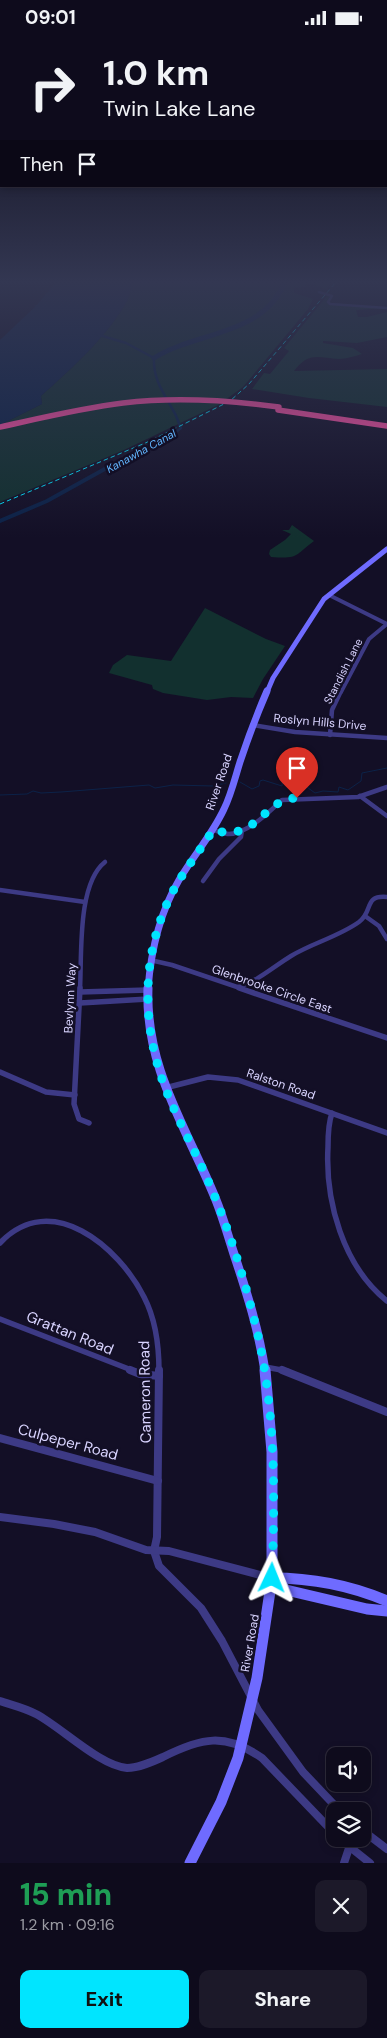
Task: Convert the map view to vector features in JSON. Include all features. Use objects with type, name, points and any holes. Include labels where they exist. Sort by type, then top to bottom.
[{"type":"highway","points":[[0,428],[94,410],[141,404],[215,403],[278,408],[387,425]]},
{"type":"main road","name":"River Road","points":[[190,1863],[221,1802],[241,1745],[252,1700],[266,1629],[272,1578],[272,1452],[264,1367],[251,1305],[216,1200],[165,1088],[152,1040],[148,995],[150,960],[156,932],[167,902],[182,874],[213,830],[229,799],[252,725],[273,678],[315,612],[329,595],[387,549]]},
{"type":"main road","points":[[272,1578],[288,1577],[378,1596],[387,1601]]},
{"type":"main road","points":[[272,1578],[286,1589],[367,1609],[387,1611]]},
{"type":"street","points":[[329,595],[387,624]]},
{"type":"street","name":"Standish Lane","points":[[330,735],[332,710],[352,669],[369,639],[387,624]]},
{"type":"street","name":"Roslyn Hills Drive","points":[[252,725],[295,732],[387,738]]},
{"type":"street","points":[[213,830],[229,834],[242,830],[260,820],[282,800],[360,796],[387,787]]},
{"type":"street","points":[[360,796],[387,816]]},
{"type":"street","points":[[203,881],[218,859],[241,837],[242,830]]},
{"type":"street","name":"Bevlynn Way","points":[[89,1123],[79,1119],[77,1115],[75,1095],[85,902],[97,869],[105,862]]},
{"type":"street","points":[[0,890],[85,902]]},
{"type":"street","points":[[238,987],[248,984],[291,957],[323,942],[366,916],[372,899],[380,896],[387,897]]},
{"type":"street","points":[[366,916],[379,926],[387,939]]},
{"type":"street","name":"Glenbrooke Circle East","points":[[150,960],[174,965],[387,1038]]},
{"type":"street","points":[[80,992],[148,995]]},
{"type":"street","points":[[80,1003],[148,995]]},
{"type":"street","points":[[0,1072],[46,1092],[75,1095]]},
{"type":"street","name":"Ralston Road","points":[[165,1088],[200,1078],[224,1077],[250,1083],[387,1133]]},
{"type":"street","points":[[332,1113],[329,1127],[328,1176],[332,1204],[359,1273],[372,1289],[387,1301]]},
{"type":"street","name":"Cameron Road","points":[[0,1243],[23,1224],[37,1220],[54,1221],[72,1226],[97,1240],[125,1268],[147,1302],[156,1331],[158,1376],[157,1537],[154,1551]]},
{"type":"street","name":"Grattan Road","points":[[0,1319],[131,1371],[158,1376]]},
{"type":"street","points":[[264,1367],[286,1371],[387,1412]]},
{"type":"street","name":"Culpeper Road","points":[[0,1438],[158,1481]]},
{"type":"street","points":[[0,1517],[54,1524],[95,1532],[154,1551],[169,1551],[272,1578]]},
{"type":"street","points":[[154,1551],[159,1565],[190,1596],[207,1618],[222,1641],[252,1700],[303,1772],[331,1802]]},
{"type":"street","points":[[0,1701],[36,1714],[110,1763],[123,1768],[139,1768],[190,1744],[206,1739],[215,1738],[241,1745],[259,1755],[326,1825]]},
{"type":"street","points":[[371,1837],[387,1849]]},
{"type":"street","points":[[344,1863],[349,1847]]},
{"type":"street","points":[[354,1847],[370,1863]]},
{"type":"green space","points":[[72,367],[259,367],[243,387],[218,405],[124,450],[0,502],[0,425],[42,404],[41,396]]},
{"type":"green space","points":[[276,367],[297,367],[294,371],[387,369],[387,407],[252,389],[264,373],[270,374]]},
{"type":"green space","points":[[292,525],[314,541],[292,557],[271,557],[269,554],[270,550],[291,534],[282,530],[289,530]]},
{"type":"green space","points":[[205,608],[266,639],[285,646],[253,698],[231,697],[207,700],[163,693],[153,689],[152,685],[109,673],[113,665],[127,655],[171,661]]},
{"type":"water","points":[[0,367],[72,367],[41,396],[42,404],[0,425]]},
{"type":"waterway","name":"Kanawha Canal","points":[[119,462],[162,443],[181,428],[162,391],[154,367]]},
{"type":"waterway","name":"Kanawha Canal","points":[[0,521],[47,501],[121,460]]},
{"type":"waterway","points":[[240,782],[252,789],[259,786],[260,781],[263,780],[282,786],[283,774],[288,773],[315,793],[323,791],[338,792],[339,787],[348,790],[361,781],[362,773],[387,768]]},
{"type":"waterway","points":[[0,795],[27,794],[33,791],[41,793],[61,792],[149,785],[155,788],[173,785],[213,786],[226,783]]},
{"type":"railway","points":[[0,504],[150,441],[230,401],[249,384],[263,367]]},
{"type":"route","points":[[272,1578],[272,1452],[267,1386],[261,1345],[251,1305],[216,1200],[172,1106],[160,1075],[149,1024],[148,990],[153,946],[167,902],[213,830],[226,834],[234,833],[260,820],[280,801],[297,798]]}]
